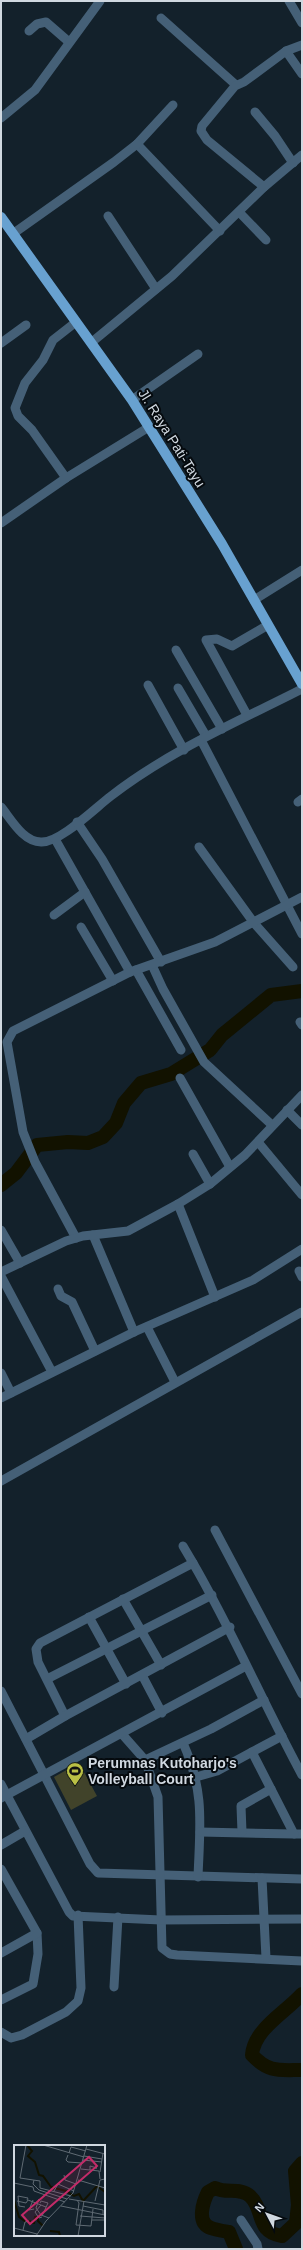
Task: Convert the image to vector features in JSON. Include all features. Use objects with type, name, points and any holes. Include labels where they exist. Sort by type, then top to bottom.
[{"type":"main road","name":"Jl. Raya Pati-Tayu","points":[[2,220],[14,233],[76,322],[92,342],[149,426],[254,600],[302,684]]},
{"type":"street","points":[[1,118],[35,90],[100,1]]},
{"type":"street","points":[[289,1],[302,23]]},
{"type":"street","points":[[161,18],[236,85]]},
{"type":"street","points":[[29,31],[37,24],[46,22],[69,42]]},
{"type":"street","points":[[264,187],[207,140],[202,131],[202,126],[210,114],[236,85],[244,82],[286,51],[302,45]]},
{"type":"street","points":[[286,51],[302,74]]},
{"type":"street","points":[[14,233],[137,144],[173,105]]},
{"type":"street","points":[[254,112],[275,136],[293,163]]},
{"type":"street","points":[[137,144],[220,231]]},
{"type":"street","points":[[92,342],[156,289],[220,231],[264,187],[302,155]]},
{"type":"street","points":[[238,212],[266,240]]},
{"type":"street","points":[[108,216],[156,289]]},
{"type":"street","points":[[66,478],[32,430],[18,416],[15,408],[25,383],[43,360],[53,340],[76,322]]},
{"type":"street","points":[[1,343],[26,325]]},
{"type":"street","points":[[132,400],[198,354]]},
{"type":"street","points":[[1,523],[66,478],[149,426]]},
{"type":"street","points":[[254,600],[302,570]]},
{"type":"street","points":[[247,715],[206,640],[217,639],[232,646],[268,625]]},
{"type":"street","points":[[176,650],[222,729]]},
{"type":"street","points":[[148,685],[184,750]]},
{"type":"street","points":[[178,688],[286,905],[302,934]]},
{"type":"street","points":[[1,807],[4,817],[29,839],[40,842],[55,839],[124,786],[204,738],[247,715],[302,689]]},
{"type":"street","points":[[77,822],[102,859],[156,963],[201,1057],[272,1126]]},
{"type":"street","points":[[55,839],[85,892],[181,1050]]},
{"type":"street","points":[[199,847],[254,923],[293,967]]},
{"type":"street","points":[[54,915],[85,892]]},
{"type":"street","points":[[76,1238],[35,1162],[23,1132],[8,1056],[7,1042],[9,1036],[13,1030],[133,971],[215,942],[302,897]]},
{"type":"street","points":[[81,927],[114,981]]},
{"type":"street","points":[[180,1078],[230,1167]]},
{"type":"street","points":[[1,1272],[76,1238],[128,1231],[178,1204],[210,1184],[230,1167],[258,1142],[302,1095]]},
{"type":"street","points":[[287,1110],[302,1125]]},
{"type":"street","points":[[258,1142],[302,1195]]},
{"type":"street","points":[[193,1154],[210,1184]]},
{"type":"street","points":[[178,1204],[215,1297]]},
{"type":"street","points":[[1,1230],[20,1263]]},
{"type":"street","points":[[93,1235],[134,1332]]},
{"type":"street","points":[[1,1398],[134,1332],[253,1280],[302,1249]]},
{"type":"street","points":[[1,1276],[52,1372]]},
{"type":"street","points":[[58,1289],[62,1296],[72,1302],[95,1351]]},
{"type":"street","points":[[1,1481],[302,1312]]},
{"type":"street","points":[[147,1327],[175,1382]]},
{"type":"street","points":[[1,1373],[12,1393]]},
{"type":"street","points":[[215,1530],[302,1694]]},
{"type":"street","points":[[183,1546],[230,1628],[246,1666],[302,1775]]},
{"type":"street","points":[[65,1716],[36,1655],[36,1649],[40,1643],[193,1563]]},
{"type":"street","points":[[47,1679],[212,1595]]},
{"type":"street","points":[[123,1599],[161,1665]]},
{"type":"street","points":[[89,1617],[126,1684]]},
{"type":"street","points":[[26,1739],[65,1716],[230,1628]]},
{"type":"street","points":[[4,1797],[46,1776],[246,1666]]},
{"type":"street","points":[[142,1675],[162,1712]]},
{"type":"street","points":[[1,1691],[94,1870],[105,1874],[302,1879]]},
{"type":"street","points":[[145,1760],[183,1743],[264,1700]]},
{"type":"street","points":[[122,1734],[145,1760],[158,1797],[162,1948],[170,1954],[302,1961]]},
{"type":"street","points":[[196,1778],[217,1770],[282,1736]]},
{"type":"street","points":[[183,1743],[196,1778],[200,1797],[198,1877]]},
{"type":"street","points":[[252,1752],[271,1789],[298,1834]]},
{"type":"street","points":[[1,1784],[4,1797],[25,1831],[68,1912],[73,1916],[78,1915],[161,1920],[265,1921],[302,1919]]},
{"type":"street","points":[[242,1832],[241,1806],[271,1789]]},
{"type":"street","points":[[1,1845],[25,1831]]},
{"type":"street","points":[[200,1832],[298,1834]]},
{"type":"street","points":[[1,1869],[37,1933],[38,1954],[33,1984],[1,2000]]},
{"type":"street","points":[[262,1878],[266,1958]]},
{"type":"street","points":[[1,2032],[11,2038],[22,2035],[66,2012],[78,2001],[81,1988],[78,1915]]},
{"type":"street","points":[[114,1987],[118,1917]]},
{"type":"street","points":[[1,1952],[37,1933]]},
{"type":"street","points":[[241,2220],[258,2249]]},
{"type":"green space","name":"Perumnas Kutoharjo's Volleyball Court","points":[[79,1763],[97,1796],[71,1810],[54,1777]]},
{"type":"waterway","points":[[1,1185],[16,1173],[37,1145],[68,1142],[88,1143],[103,1137],[116,1123],[124,1103],[141,1083],[171,1074],[210,1050],[222,1035],[271,995],[302,991]]},
{"type":"waterway","points":[[302,1994],[264,2029],[258,2037],[252,2055],[269,2068],[281,2070],[302,2070]]},
{"type":"waterway","points":[[236,2249],[229,2232],[211,2228],[204,2222],[202,2212],[204,2201],[208,2192],[215,2188],[224,2191],[246,2193],[255,2202],[264,2225],[268,2230],[273,2234],[282,2236],[296,2223],[298,2205],[295,2171],[302,2163]]},
{"type":"place","name":"Perumnas Kutoharjo's Volleyball Court","points":[[75,1786]]}]
